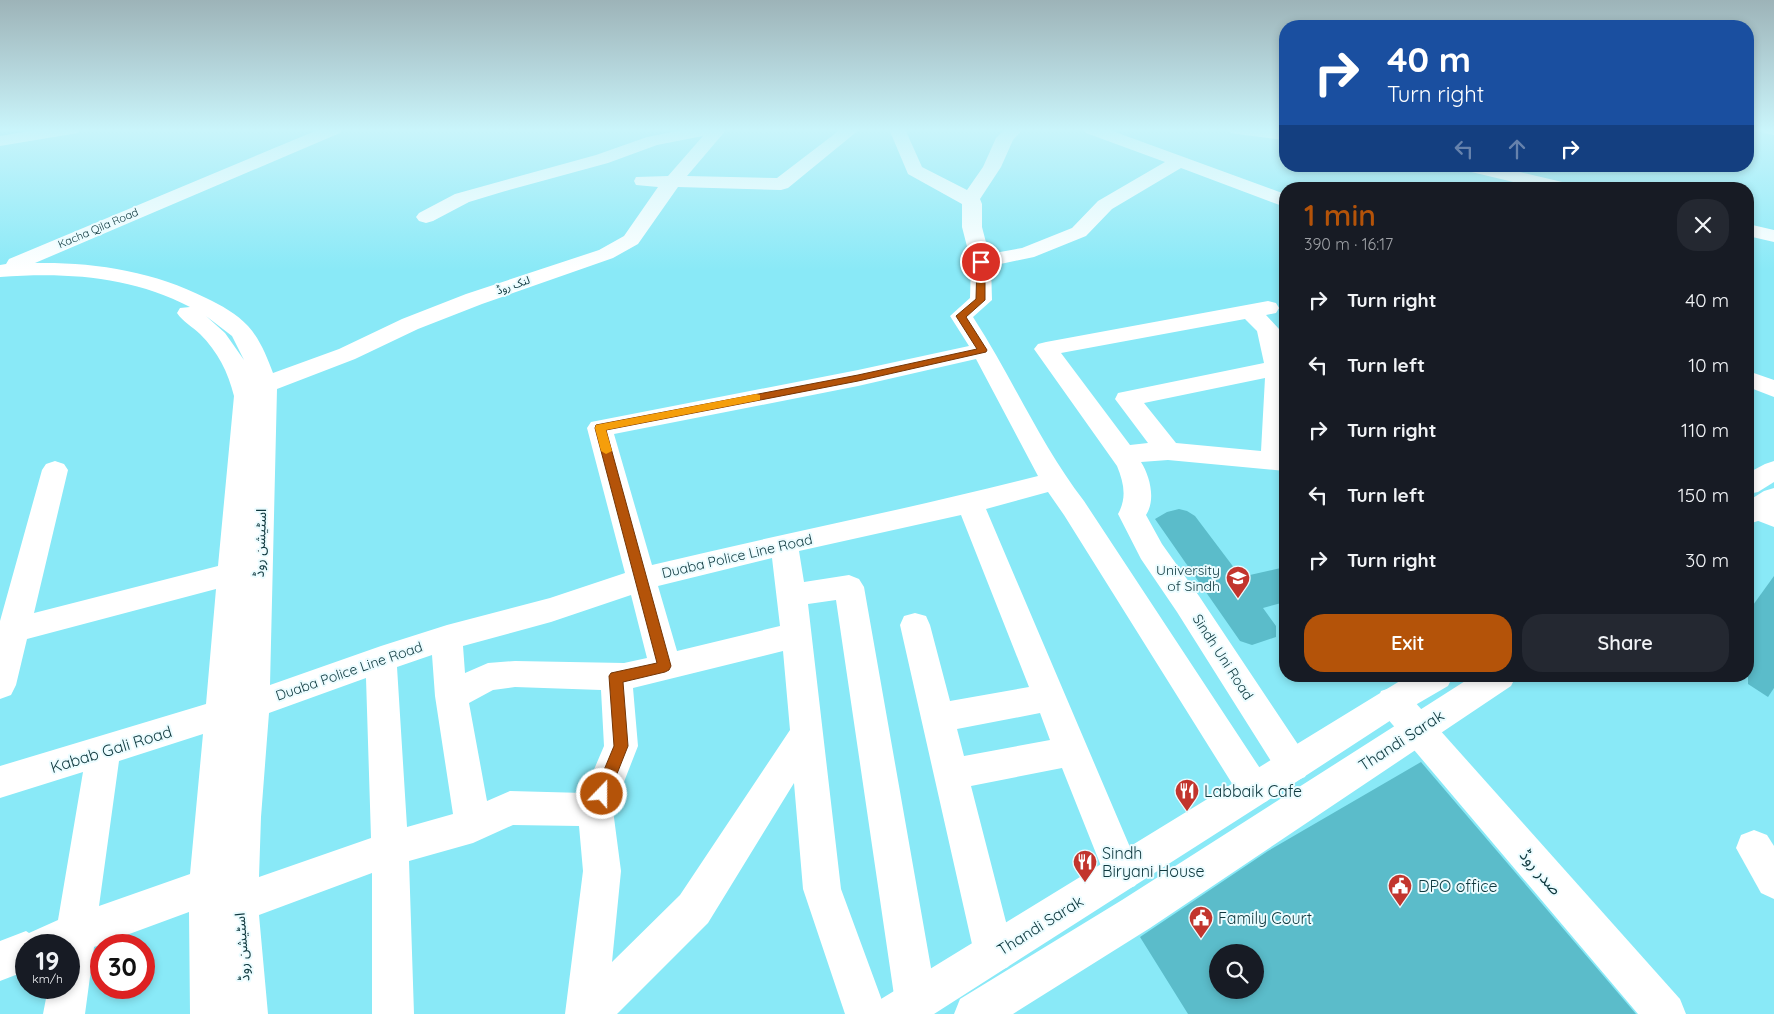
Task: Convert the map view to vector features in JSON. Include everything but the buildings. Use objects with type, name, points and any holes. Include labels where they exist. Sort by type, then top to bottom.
[{"type":"street","name":"Kacha Qila Road","points":[[0,254],[190,176]]},
{"type":"street","points":[[0,261],[205,176]]},
{"type":"street","name":"Kacha Qila Road","points":[[0,270],[222,176]]},
{"type":"street","points":[[426,217],[462,198],[539,176]]},
{"type":"street","name":"لنک روڈ","points":[[264,386],[347,354],[410,324],[474,299],[606,254],[630,240],[676,176]]},
{"type":"street","points":[[643,181],[672,180],[781,184],[791,176]]},
{"type":"street","points":[[927,176],[970,198],[972,204],[972,227],[981,262],[981,300],[961,316],[982,350],[1054,481],[1074,508],[1255,790]]},
{"type":"street","points":[[970,198],[985,176]]},
{"type":"street","points":[[981,262],[1026,253],[1079,232],[1105,205],[1152,176]]},
{"type":"street","points":[[1217,176],[1279,200]]},
{"type":"street","points":[[1513,176],[1538,182]]},
{"type":"street","points":[[67,268],[58,256],[61,252],[114,222]]},
{"type":"street","points":[[1754,231],[1774,236]]},
{"type":"street","name":"اسٹیشن روڈ","points":[[0,270],[67,268],[128,278],[174,290],[208,307],[242,333],[264,386],[265,408],[254,705],[243,817],[224,894],[246,1014]]},
{"type":"street","name":"اسٹیشن روڈ","points":[[0,278],[63,278],[126,286],[177,306],[198,319],[218,338],[242,380],[246,396],[221,714],[224,894],[211,1014]]},
{"type":"street","points":[[1279,430],[1277,368],[1268,329],[1259,310],[1046,349],[1122,454],[1168,451],[1279,461]]},
{"type":"street","points":[[665,666],[600,428],[858,378],[982,350]]},
{"type":"street","points":[[1168,451],[1127,399],[1277,368]]},
{"type":"street","points":[[1754,381],[1774,389]]},
{"type":"street","name":"Sindh Uni Road","points":[[1122,454],[1130,462],[1135,477],[1138,506],[1132,514],[1151,551],[1188,604],[1293,766]]},
{"type":"street","points":[[0,684],[7,632],[55,470]]},
{"type":"street","points":[[1759,505],[1774,470]]},
{"type":"street","name":"Duaba Police Line Road","points":[[254,705],[381,658],[551,610],[642,579],[784,544],[970,503],[1054,481]]},
{"type":"street","points":[[970,503],[1048,697],[1122,873]]},
{"type":"street","points":[[784,544],[797,635],[822,889],[866,1014]]},
{"type":"street","points":[[7,632],[232,574]]},
{"type":"street","points":[[791,595],[848,587],[906,1008]]},
{"type":"street","points":[[915,625],[994,953]]},
{"type":"street","points":[[451,696],[488,677],[515,674],[624,676],[797,635]]},
{"type":"street","points":[[447,638],[451,696],[473,826]]},
{"type":"street","points":[[381,658],[390,849],[393,1014]]},
{"type":"street","points":[[587,1014],[602,871],[595,810],[621,746],[616,676]]},
{"type":"street","name":"Thandi Sarak","points":[[906,1008],[1255,790],[1393,701],[1426,682]]},
{"type":"street","name":"Thandi Sarak","points":[[975,1014],[1136,914],[1491,682]]},
{"type":"street","points":[[937,718],[1048,697]]},
{"type":"street","name":"صدر روڈ","points":[[1393,701],[1416,730],[1665,1014]]},
{"type":"street","name":"Kabab Gali Road","points":[[0,782],[221,714]]},
{"type":"street","points":[[587,1014],[694,909],[806,734]]},
{"type":"street","points":[[61,934],[103,751]]},
{"type":"street","points":[[951,774],[1071,751]]},
{"type":"street","points":[[78,934],[473,826],[510,808],[595,810]]},
{"type":"street","points":[[1754,848],[1774,880]]},
{"type":"street","points":[[0,961],[15,955]]},
{"type":"street","points":[[64,1014],[66,999]]},
{"type":"slow traffic","points":[[606,451],[600,428],[756,398]]},
{"type":"place","name":"University of Sindh","points":[[1238,599]]},
{"type":"place","name":"Labbaik Cafe","points":[[1187,812]]},
{"type":"place","name":"Sindh Biryani House","points":[[1085,883]]},
{"type":"place","name":"DPO office","points":[[1400,907]]},
{"type":"place","name":"Family Court","points":[[1201,939]]},
{"type":"route","points":[[602,794],[621,746],[616,676],[624,676],[665,666],[600,428],[858,378],[982,350],[961,316],[981,300],[981,262]]}]
